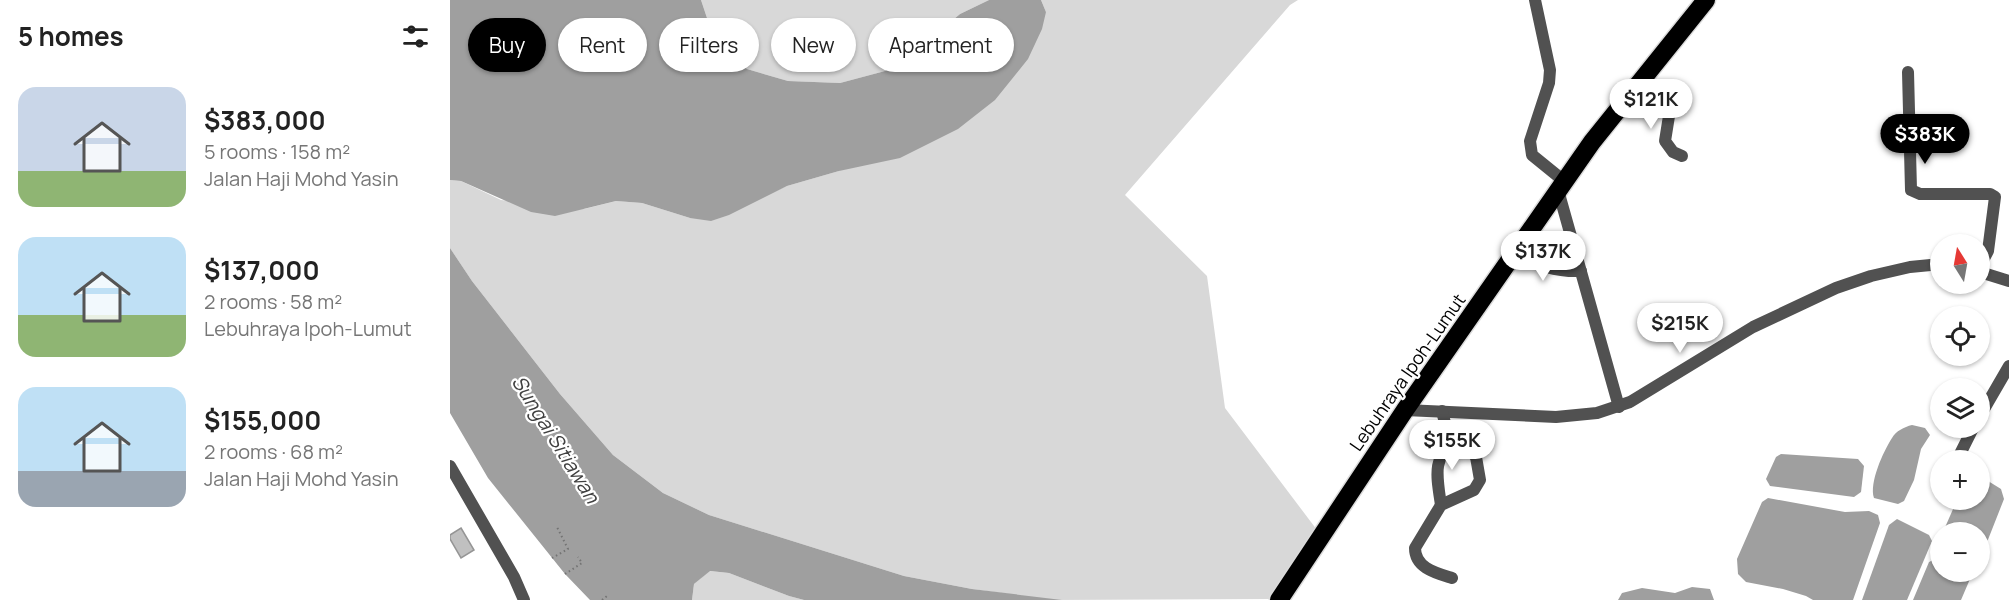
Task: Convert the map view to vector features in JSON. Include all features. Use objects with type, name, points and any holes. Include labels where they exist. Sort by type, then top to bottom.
[{"type":"highway","name":"Lebuhraya Ipoh-Lumut","points":[[1279,600],[1405,410],[1561,185],[1592,142],[1706,0]]},
{"type":"street","points":[[1535,0],[1550,70],[1549,83],[1530,141],[1530,148],[1532,155],[1561,185],[1581,271],[1619,407]]},
{"type":"street","points":[[1908,72],[1911,190],[1920,194],[1990,194],[1995,197],[1990,236]]},
{"type":"street","points":[[1644,77],[1669,116],[1665,141],[1673,152],[1682,156]]},
{"type":"street","points":[[1515,253],[1545,267],[1565,272],[1581,271]]},
{"type":"street","points":[[1405,410],[1556,417],[1597,413],[1619,407],[1753,327],[1836,288],[1891,271],[1930,265]]},
{"type":"street","points":[[1990,275],[2009,281]]},
{"type":"street","points":[[1990,399],[2009,366]]},
{"type":"street","points":[[1442,411],[1446,426],[1476,457],[1480,480],[1474,490],[1441,505],[1415,548],[1415,552],[1420,562],[1432,572],[1452,578]]},
{"type":"street","points":[[1441,505],[1437,464],[1445,446],[1455,434]]},
{"type":"street","points":[[450,466],[514,577],[524,600]]},
{"type":"path","points":[[552,558],[568,549],[557,527]]},
{"type":"path","points":[[565,574],[582,563],[578,557]]},
{"type":"path","points":[[602,600],[607,596]]},
{"type":"shaded area","points":[[701,0],[989,0],[955,18],[868,18],[868,72],[881,72],[840,83],[788,81],[757,72],[759,18],[707,18]]},
{"type":"shaded area","points":[[1041,0],[1298,0],[1290,5],[1125,195],[1207,276],[1225,408],[1317,530],[1269,599],[1052,600],[972,589],[904,576],[709,515],[663,493],[613,455],[560,394],[472,281],[450,248],[450,180],[461,181],[501,200],[584,209],[616,201],[642,203],[690,218],[758,199],[787,186],[839,171],[968,72],[1014,72],[1014,37],[1046,12]]},
{"type":"shaded area","points":[[709,571],[729,573],[804,600],[692,600],[694,584]]},
{"type":"water","points":[[450,0],[701,0],[707,18],[659,18],[659,72],[757,72],[788,81],[840,83],[881,72],[1014,72],[1014,18],[955,18],[989,0],[1041,0],[1046,12],[1042,29],[1028,59],[995,100],[958,129],[900,158],[839,171],[787,186],[729,215],[711,221],[690,218],[642,203],[616,201],[555,216],[531,212],[461,181],[450,180]]},
{"type":"water","name":"Sungai Sitiawan","points":[[450,248],[472,281],[560,394],[613,455],[663,493],[709,515],[904,576],[972,589],[1062,600],[804,600],[729,573],[710,571],[694,584],[692,600],[590,600],[565,574],[488,478],[450,413]]},
{"type":"water","points":[[1912,425],[1925,428],[1930,435],[1921,449],[1914,480],[1904,501],[1898,504],[1874,498],[1873,484],[1885,451],[1892,438],[1903,428]]},
{"type":"water","points":[[1781,454],[1858,459],[1864,466],[1861,492],[1854,497],[1770,486],[1766,479],[1776,457]]},
{"type":"water","points":[[1990,482],[2001,489],[2004,499],[1990,535],[1990,522],[1947,522],[1953,510],[1990,510]]},
{"type":"water","points":[[1768,498],[1845,512],[1869,511],[1878,515],[1880,523],[1853,600],[1813,600],[1783,589],[1746,582],[1738,574],[1737,559],[1762,502]]},
{"type":"water","points":[[1897,519],[1929,535],[1930,546],[1907,600],[1862,600],[1889,525]]},
{"type":"water","points":[[1929,562],[1930,582],[1969,582],[1961,600],[1913,600]]},
{"type":"water","points":[[1692,587],[1710,589],[1714,600],[1618,600],[1622,593],[1642,588],[1675,593]]},
{"type":"building","points":[[461,528],[474,550],[461,558],[450,535]]}]
